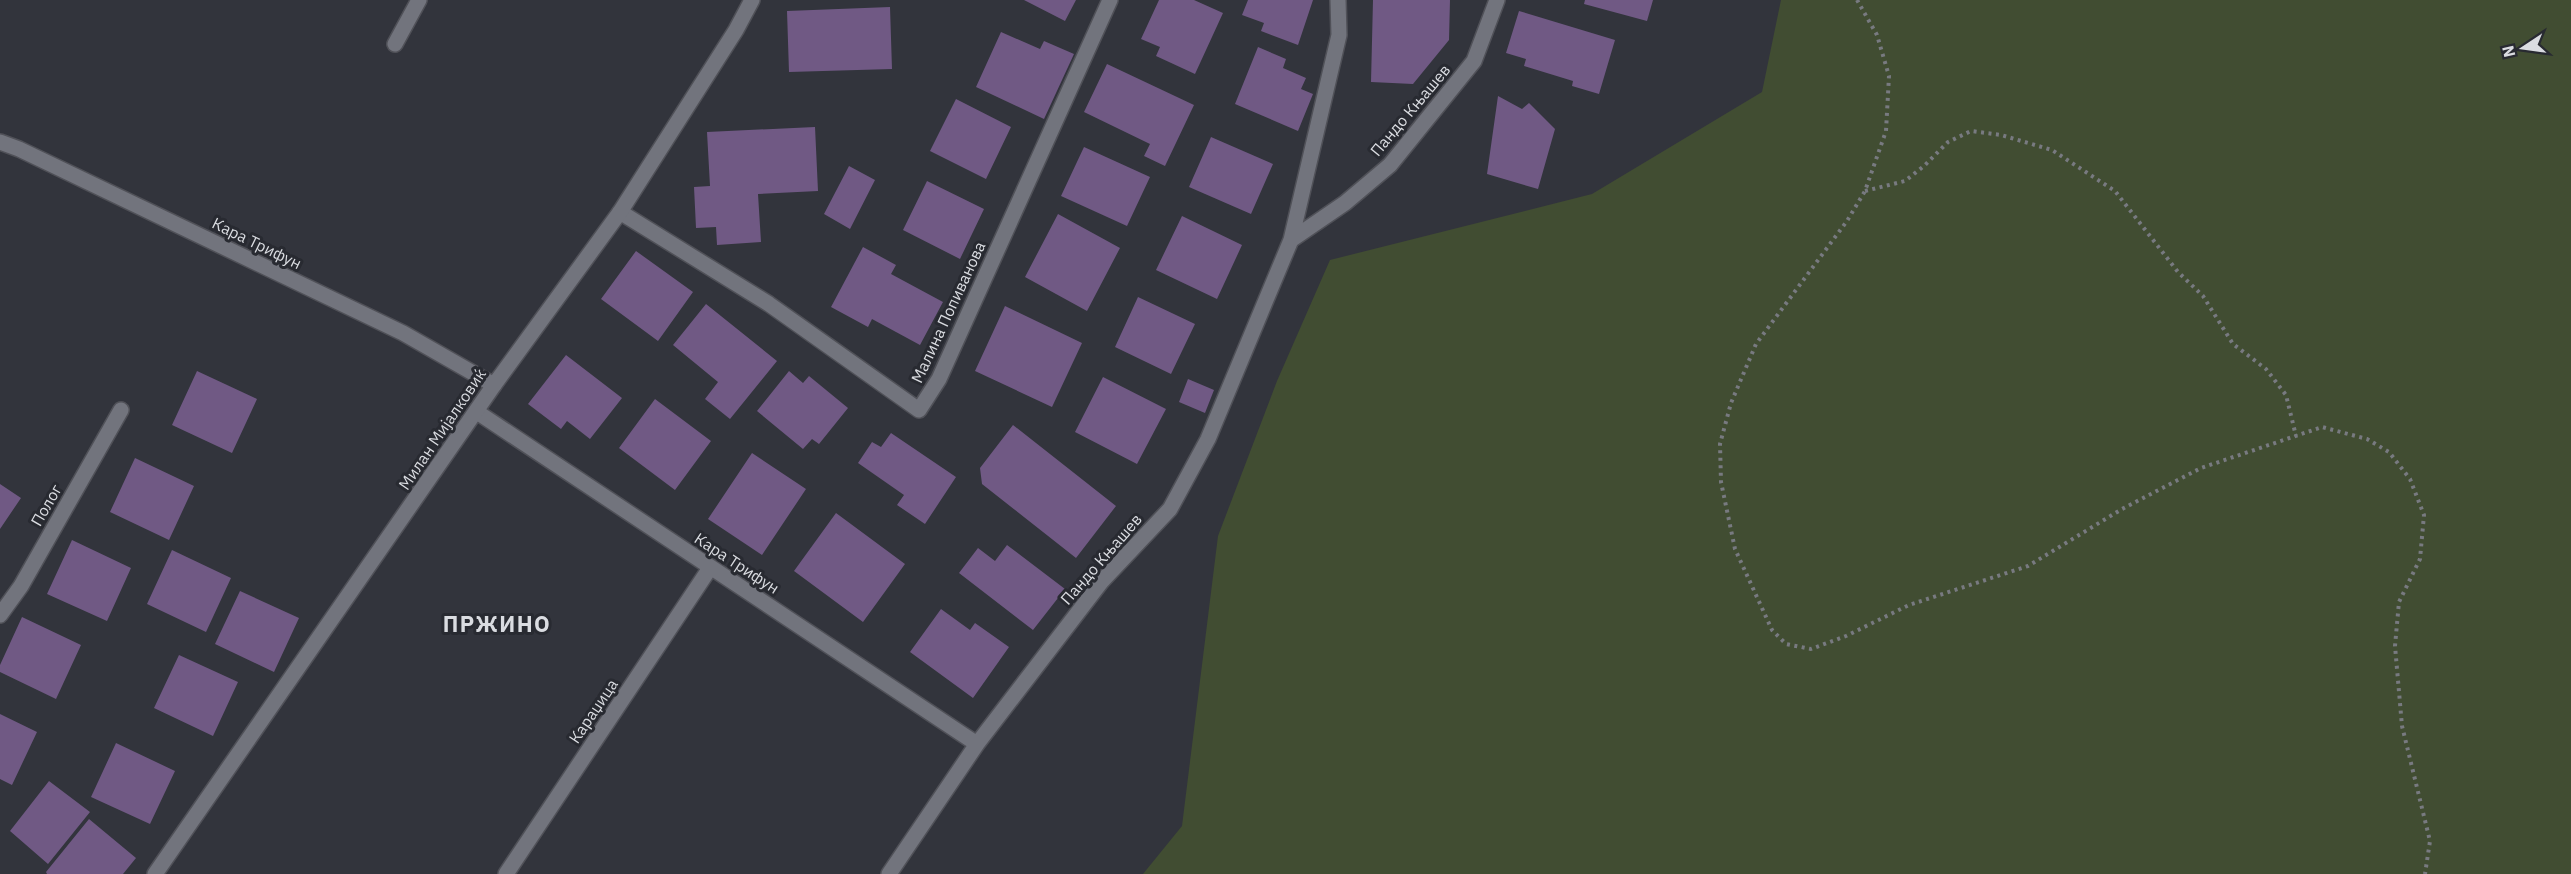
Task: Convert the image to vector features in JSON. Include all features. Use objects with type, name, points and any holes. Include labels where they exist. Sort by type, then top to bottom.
[{"type":"street","points":[[395,44],[419,0]]},
{"type":"street","name":"Милан Мијалковиќ","points":[[155,874],[494,385],[620,212],[736,30],[752,0]]},
{"type":"street","name":"Малина Попиванова","points":[[620,212],[769,304],[919,410],[939,379],[1110,0]]},
{"type":"street","name":"Пандо Књашев","points":[[890,874],[977,744],[1102,581],[1170,509],[1208,439],[1291,240],[1339,35],[1338,0]]},
{"type":"street","name":"Пандо Књашев","points":[[1291,240],[1345,202],[1390,165],[1474,61],[1497,0]]},
{"type":"street","name":"Кара Трифун","points":[[0,142],[403,333],[494,385]]},
{"type":"street","name":"Полог","points":[[0,615],[21,586],[121,410]]},
{"type":"street","name":"Кара Трифун","points":[[477,412],[977,744]]},
{"type":"street","name":"Караџица","points":[[506,874],[710,568]]},
{"type":"path","points":[[1857,0],[1877,35],[1889,76],[1886,131],[1865,191],[1848,221],[1756,344],[1731,403],[1720,444],[1721,482],[1735,549],[1772,630],[1786,644],[1810,649],[1846,636],[1909,604],[2028,566],[2122,509],[2201,468],[2322,427],[2367,439],[2389,452],[2410,479],[2424,515],[2420,559],[2398,602],[2395,646],[2403,726],[2430,841],[2425,874]]},
{"type":"path","points":[[1865,191],[1905,181],[1948,142],[1971,130],[2001,135],[2052,150],[2115,192],[2178,272],[2203,296],[2233,344],[2266,369],[2286,395],[2296,436]]},
{"type":"green space","points":[[1781,0],[2571,0],[2571,874],[1143,874],[1182,826],[1218,536],[1277,381],[1330,260],[1592,194],[1762,92]]},
{"type":"building","points":[[1024,0],[1076,0],[1065,21]]},
{"type":"building","points":[[1159,0],[1194,0],[1223,13],[1195,74],[1156,56],[1160,47],[1141,39]]},
{"type":"building","points":[[1248,0],[1313,0],[1298,45],[1261,31],[1264,23],[1242,15]]},
{"type":"building","points":[[1373,0],[1450,0],[1449,40],[1413,84],[1371,82]]},
{"type":"building","points":[[1585,0],[1653,0],[1647,21],[1584,4]]},
{"type":"building","points":[[890,7],[892,69],[789,72],[787,11]]},
{"type":"building","points":[[1519,11],[1615,40],[1599,94],[1572,86],[1573,81],[1524,66],[1526,59],[1506,53]]},
{"type":"building","points":[[1001,32],[1040,49],[1044,41],[1074,54],[1044,119],[976,87]]},
{"type":"building","points":[[1258,47],[1286,59],[1283,68],[1306,78],[1301,89],[1313,94],[1298,131],[1235,104]]},
{"type":"building","points":[[1107,64],[1194,105],[1165,166],[1144,156],[1150,144],[1084,112]]},
{"type":"building","points":[[1498,96],[1522,109],[1529,103],[1555,129],[1538,189],[1487,174]]},
{"type":"building","points":[[956,99],[1011,127],[986,179],[930,151]]},
{"type":"building","points":[[815,127],[818,191],[758,194],[761,242],[717,245],[716,227],[696,228],[694,187],[710,186],[707,132]]},
{"type":"building","points":[[1211,137],[1273,164],[1251,214],[1189,187]]},
{"type":"building","points":[[1084,147],[1150,177],[1127,226],[1061,196]]},
{"type":"building","points":[[849,166],[875,180],[850,229],[824,214]]},
{"type":"building","points":[[927,181],[984,209],[960,259],[903,230]]},
{"type":"building","points":[[1058,214],[1120,248],[1087,311],[1025,277]]},
{"type":"building","points":[[1182,216],[1242,245],[1217,299],[1156,270]]},
{"type":"building","points":[[863,247],[896,265],[891,274],[943,302],[920,345],[872,319],[868,327],[831,307]]},
{"type":"building","points":[[636,251],[693,292],[658,341],[601,299]]},
{"type":"building","points":[[1138,297],[1195,324],[1171,374],[1115,347]]},
{"type":"building","points":[[706,304],[777,361],[730,419],[705,399],[718,382],[673,345]]},
{"type":"building","points":[[1005,306],[1082,343],[1052,407],[975,371]]},
{"type":"building","points":[[566,355],[622,398],[590,439],[567,421],[561,429],[528,404]]},
{"type":"building","points":[[197,371],[257,399],[232,453],[172,425]]},
{"type":"building","points":[[789,371],[803,383],[809,376],[848,408],[819,444],[812,439],[803,449],[757,411]]},
{"type":"building","points":[[1103,377],[1166,409],[1137,464],[1075,432]]},
{"type":"building","points":[[1188,379],[1214,390],[1205,413],[1179,402]]},
{"type":"building","points":[[655,399],[711,441],[675,490],[619,448]]},
{"type":"building","points":[[1013,425],[1116,506],[1076,558],[982,484],[980,468]]},
{"type":"building","points":[[891,433],[956,477],[925,524],[897,505],[904,495],[858,463],[872,442],[881,447]]},
{"type":"building","points":[[752,453],[806,489],[762,555],[708,519]]},
{"type":"building","points":[[135,458],[194,486],[169,540],[110,512]]},
{"type":"building","points":[[0,484],[21,498],[0,529]]},
{"type":"building","points":[[836,513],[905,564],[863,622],[794,571]]},
{"type":"building","points":[[72,540],[131,568],[107,621],[47,594]]},
{"type":"building","points":[[1007,545],[1065,589],[1033,630],[959,573],[978,548],[995,561]]},
{"type":"building","points":[[172,550],[231,578],[206,632],[147,604]]},
{"type":"building","points":[[240,591],[299,618],[274,672],[215,644]]},
{"type":"building","points":[[941,609],[970,630],[975,623],[1009,647],[973,698],[910,652]]},
{"type":"building","points":[[22,617],[81,645],[56,699],[0,672],[0,665]]},
{"type":"building","points":[[179,655],[238,682],[213,736],[154,708]]},
{"type":"building","points":[[0,714],[37,732],[12,785],[0,779]]},
{"type":"building","points":[[116,743],[175,771],[150,824],[91,797]]},
{"type":"building","points":[[49,781],[90,812],[48,864],[10,831]]},
{"type":"building","points":[[89,819],[136,858],[123,874],[47,874],[46,872]]},
{"type":"district","name":"ПРЖИНО","points":[[497,623]]}]
